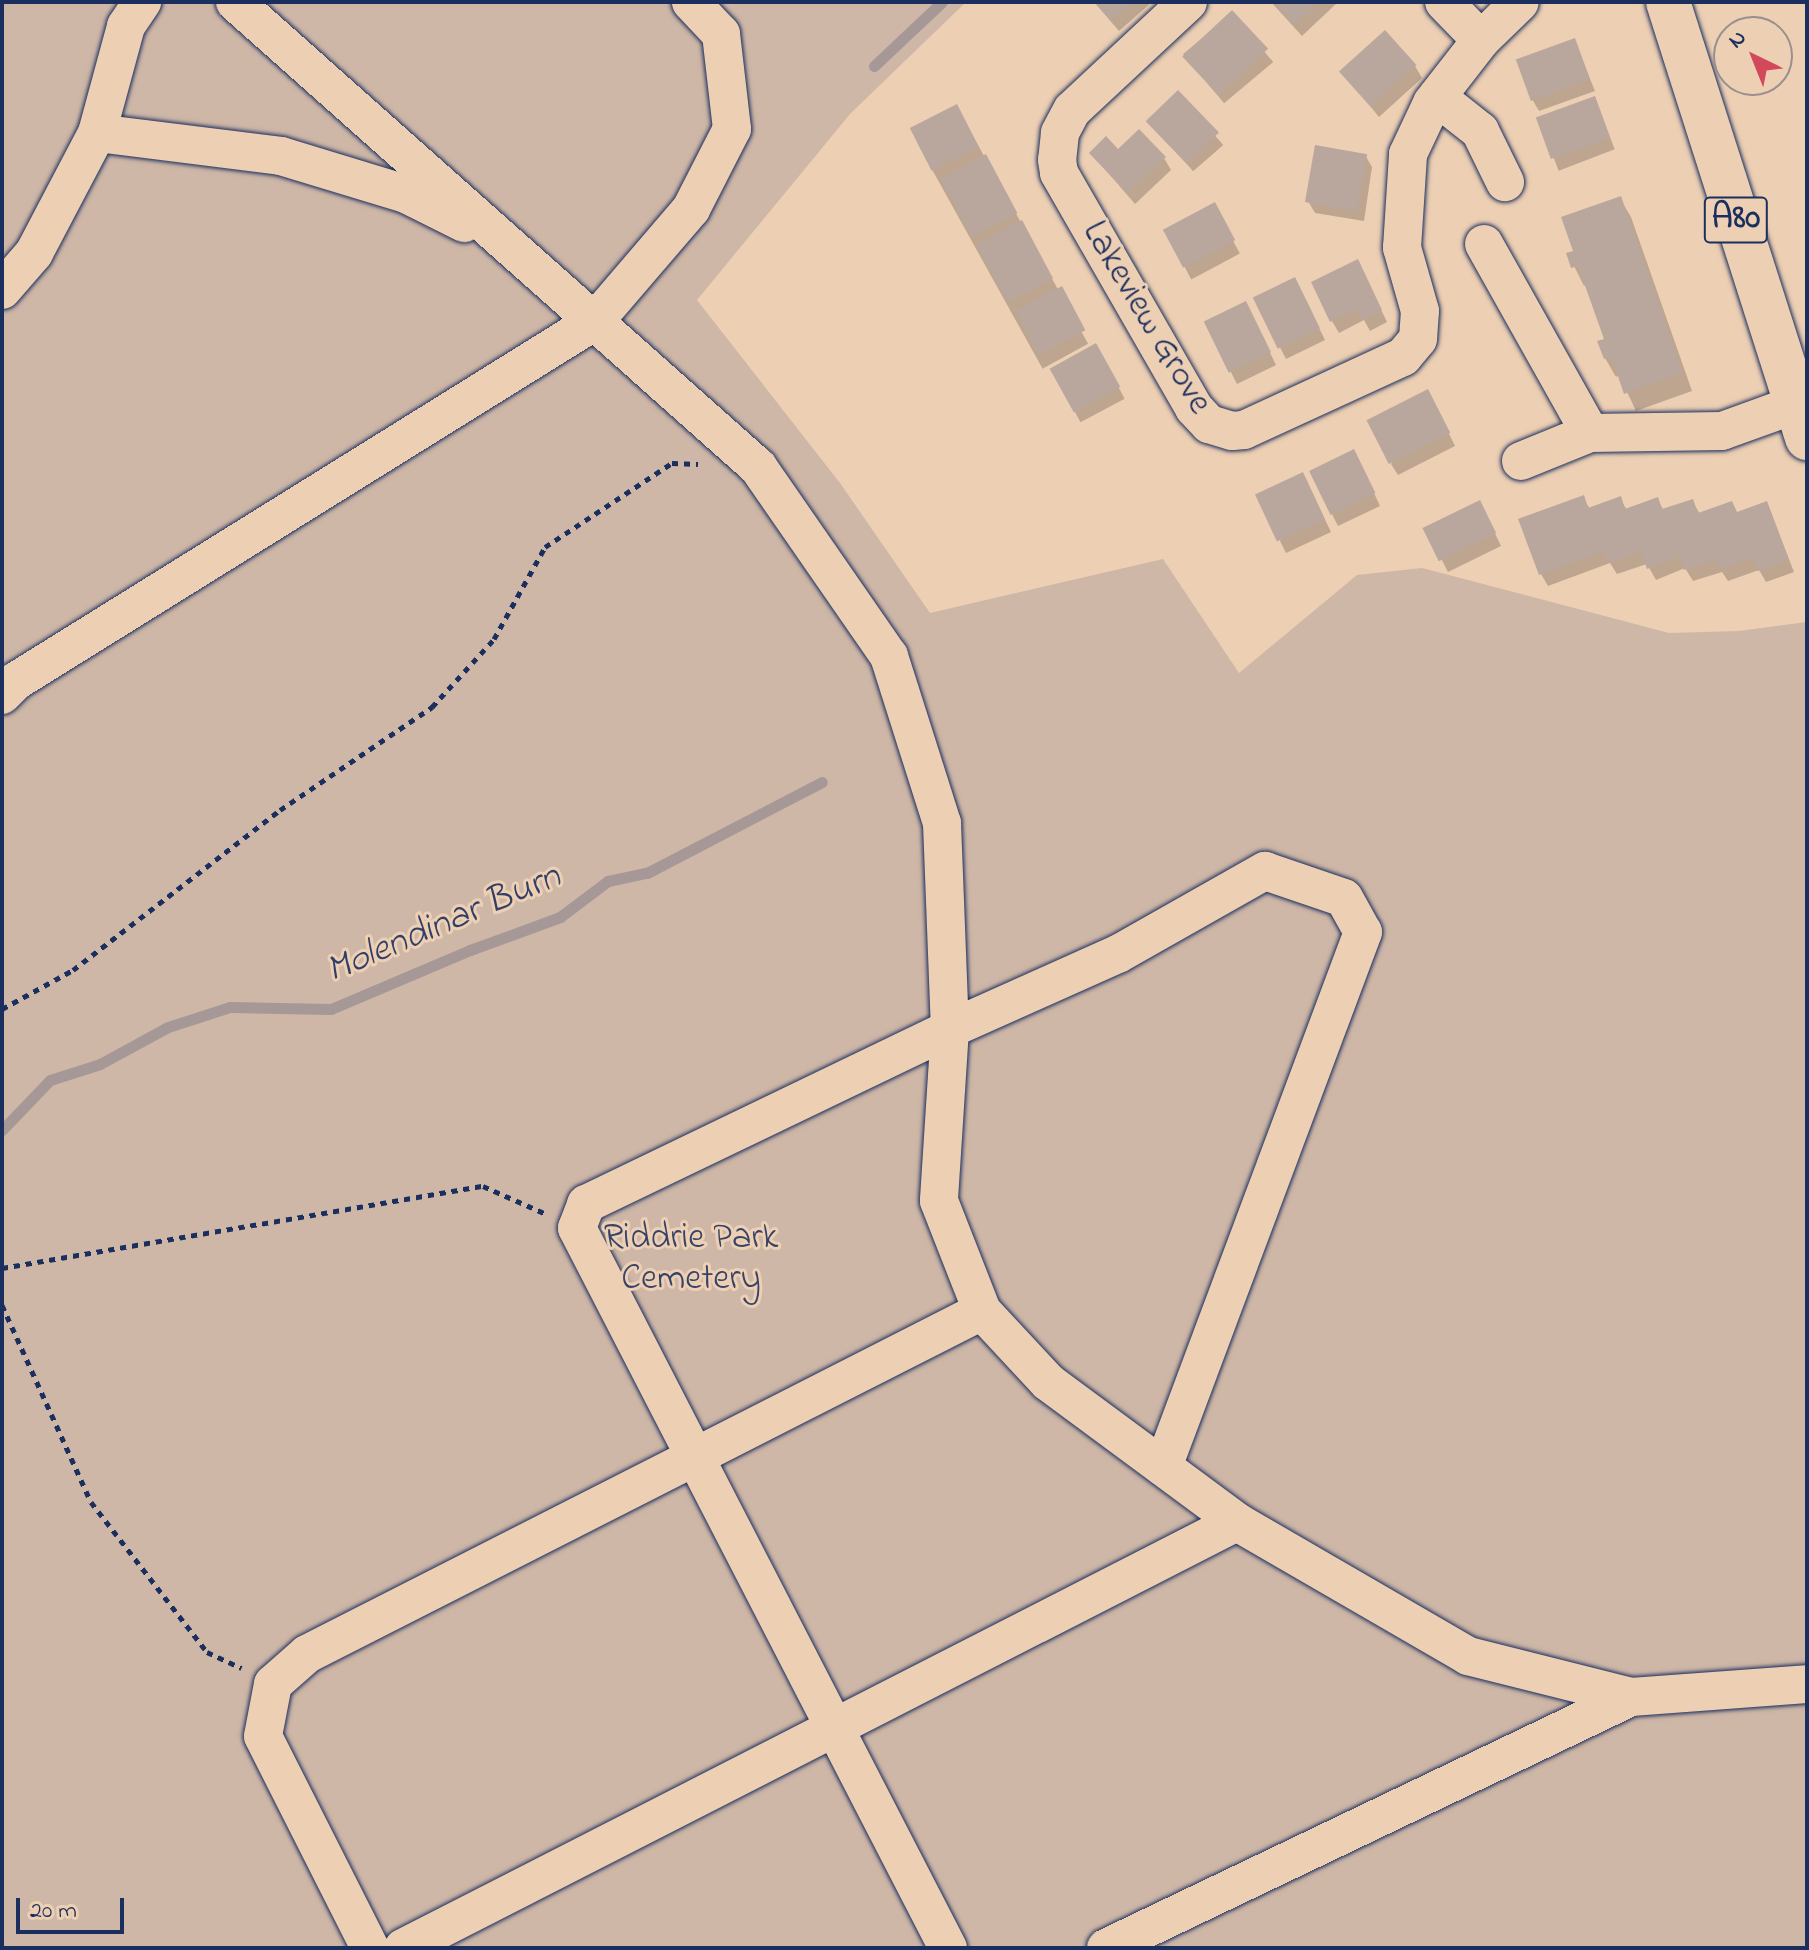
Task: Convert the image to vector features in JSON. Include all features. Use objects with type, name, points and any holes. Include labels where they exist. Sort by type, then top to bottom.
[{"type":"main road","name":"A80","points":[[1668,2],[1800,421]]},
{"type":"street","points":[[2,290],[34,253],[97,133],[126,26],[142,2]]},
{"type":"street","points":[[235,2],[758,467],[889,656],[942,823],[950,1029],[939,1201],[982,1311],[1048,1382],[1237,1522],[1468,1656],[1631,1697],[1807,1684]]},
{"type":"street","points":[[7,681],[595,321],[691,209],[732,129],[721,34],[691,2]]},
{"type":"street","name":"Lakeview Grove","points":[[1188,2],[1072,110],[1060,133],[1057,160],[1059,173],[1194,408],[1209,424],[1220,429],[1244,430],[1403,357],[1418,339],[1420,311],[1402,248],[1408,154],[1420,122],[1437,97],[1481,40],[1520,2]]},
{"type":"street","points":[[1444,2],[1481,40]]},
{"type":"street","points":[[1437,97],[1480,131],[1505,182]]},
{"type":"street","points":[[97,133],[281,156],[406,194],[512,248]]},
{"type":"street","points":[[1484,244],[1590,433]]},
{"type":"street","points":[[1521,461],[1590,433],[1722,431],[1800,421]]},
{"type":"street","points":[[948,1948],[577,1228],[586,1204],[950,1029],[1118,954],[1265,871],[1344,898],[1363,932],[1163,1467]]},
{"type":"street","points":[[370,1948],[263,1736],[273,1684],[307,1654],[982,1311]]},
{"type":"street","points":[[403,1948],[836,1730],[1237,1522]]},
{"type":"street","points":[[1106,1948],[1631,1697]]},
{"type":"path","points":[[2,1009],[73,970],[280,810],[432,707],[494,639],[545,547],[672,463],[758,467]]},
{"type":"path","points":[[2,1268],[483,1186],[577,1228]]},
{"type":"path","points":[[2,1305],[91,1502],[207,1652],[273,1684]]},
{"type":"green space","name":"Riddrie Park Cemetery","points":[[2,2],[966,2],[850,114],[697,300],[840,483],[930,613],[1163,559],[1239,673],[1357,575],[1422,568],[1669,633],[1739,631],[1807,622],[1807,1948],[2,1948]]},
{"type":"building","points":[[1095,2],[1132,2],[1111,20]]},
{"type":"building","points":[[1273,2],[1319,2],[1294,25]]},
{"type":"building","points":[[1232,10],[1268,49],[1218,95],[1182,56]]},
{"type":"building","points":[[1385,30],[1416,65],[1370,106],[1339,71]]},
{"type":"building","points":[[1575,38],[1590,79],[1531,101],[1516,60]]},
{"type":"building","points":[[1178,90],[1219,132],[1187,164],[1146,121]]},
{"type":"building","points":[[1595,96],[1610,137],[1551,159],[1536,118]]},
{"type":"building","points":[[957,104],[979,147],[932,171],[910,128]]},
{"type":"building","points":[[1139,129],[1166,157],[1127,193],[1089,153],[1106,136],[1118,149]]},
{"type":"building","points":[[1315,145],[1367,154],[1357,211],[1305,202]]},
{"type":"building","points":[[986,154],[1017,213],[972,238],[940,178]]},
{"type":"building","points":[[1621,196],[1683,372],[1624,394],[1611,356],[1604,359],[1597,341],[1604,339],[1578,266],[1571,268],[1566,253],[1573,251],[1561,217]]},
{"type":"building","points":[[1215,202],[1235,240],[1183,268],[1163,230]]},
{"type":"building","points":[[1022,220],[1053,278],[1007,303],[976,244]]},
{"type":"building","points":[[1358,259],[1382,310],[1362,320],[1357,309],[1330,322],[1311,282]]},
{"type":"building","points":[[1295,277],[1320,328],[1278,349],[1253,298]]},
{"type":"building","points":[[1062,286],[1085,330],[1039,355],[1015,311]]},
{"type":"building","points":[[1246,301],[1271,352],[1229,373],[1204,322]]},
{"type":"building","points":[[1096,343],[1120,387],[1074,412],[1050,369]]},
{"type":"building","points":[[1428,389],[1450,433],[1389,464],[1367,420]]},
{"type":"building","points":[[1354,449],[1375,493],[1331,515],[1309,471]]},
{"type":"building","points":[[1303,472],[1325,519],[1277,542],[1255,494]]},
{"type":"building","points":[[1584,495],[1588,508],[1621,496],[1625,509],[1658,497],[1662,509],[1693,499],[1698,513],[1732,501],[1737,512],[1767,501],[1789,560],[1758,571],[1753,558],[1719,570],[1716,560],[1684,570],[1680,556],[1647,569],[1641,552],[1608,563],[1604,551],[1539,575],[1518,519]]},
{"type":"building","points":[[1480,500],[1496,533],[1439,561],[1422,528]]},
{"type":"waterway","name":"Molendinar Burn","points":[[874,66],[942,2]]},
{"type":"waterway","name":"Molendinar Burn","points":[[2,1130],[50,1080],[100,1064],[168,1027],[230,1007],[331,1009],[470,950],[560,917],[608,881],[647,873],[822,782]]}]
